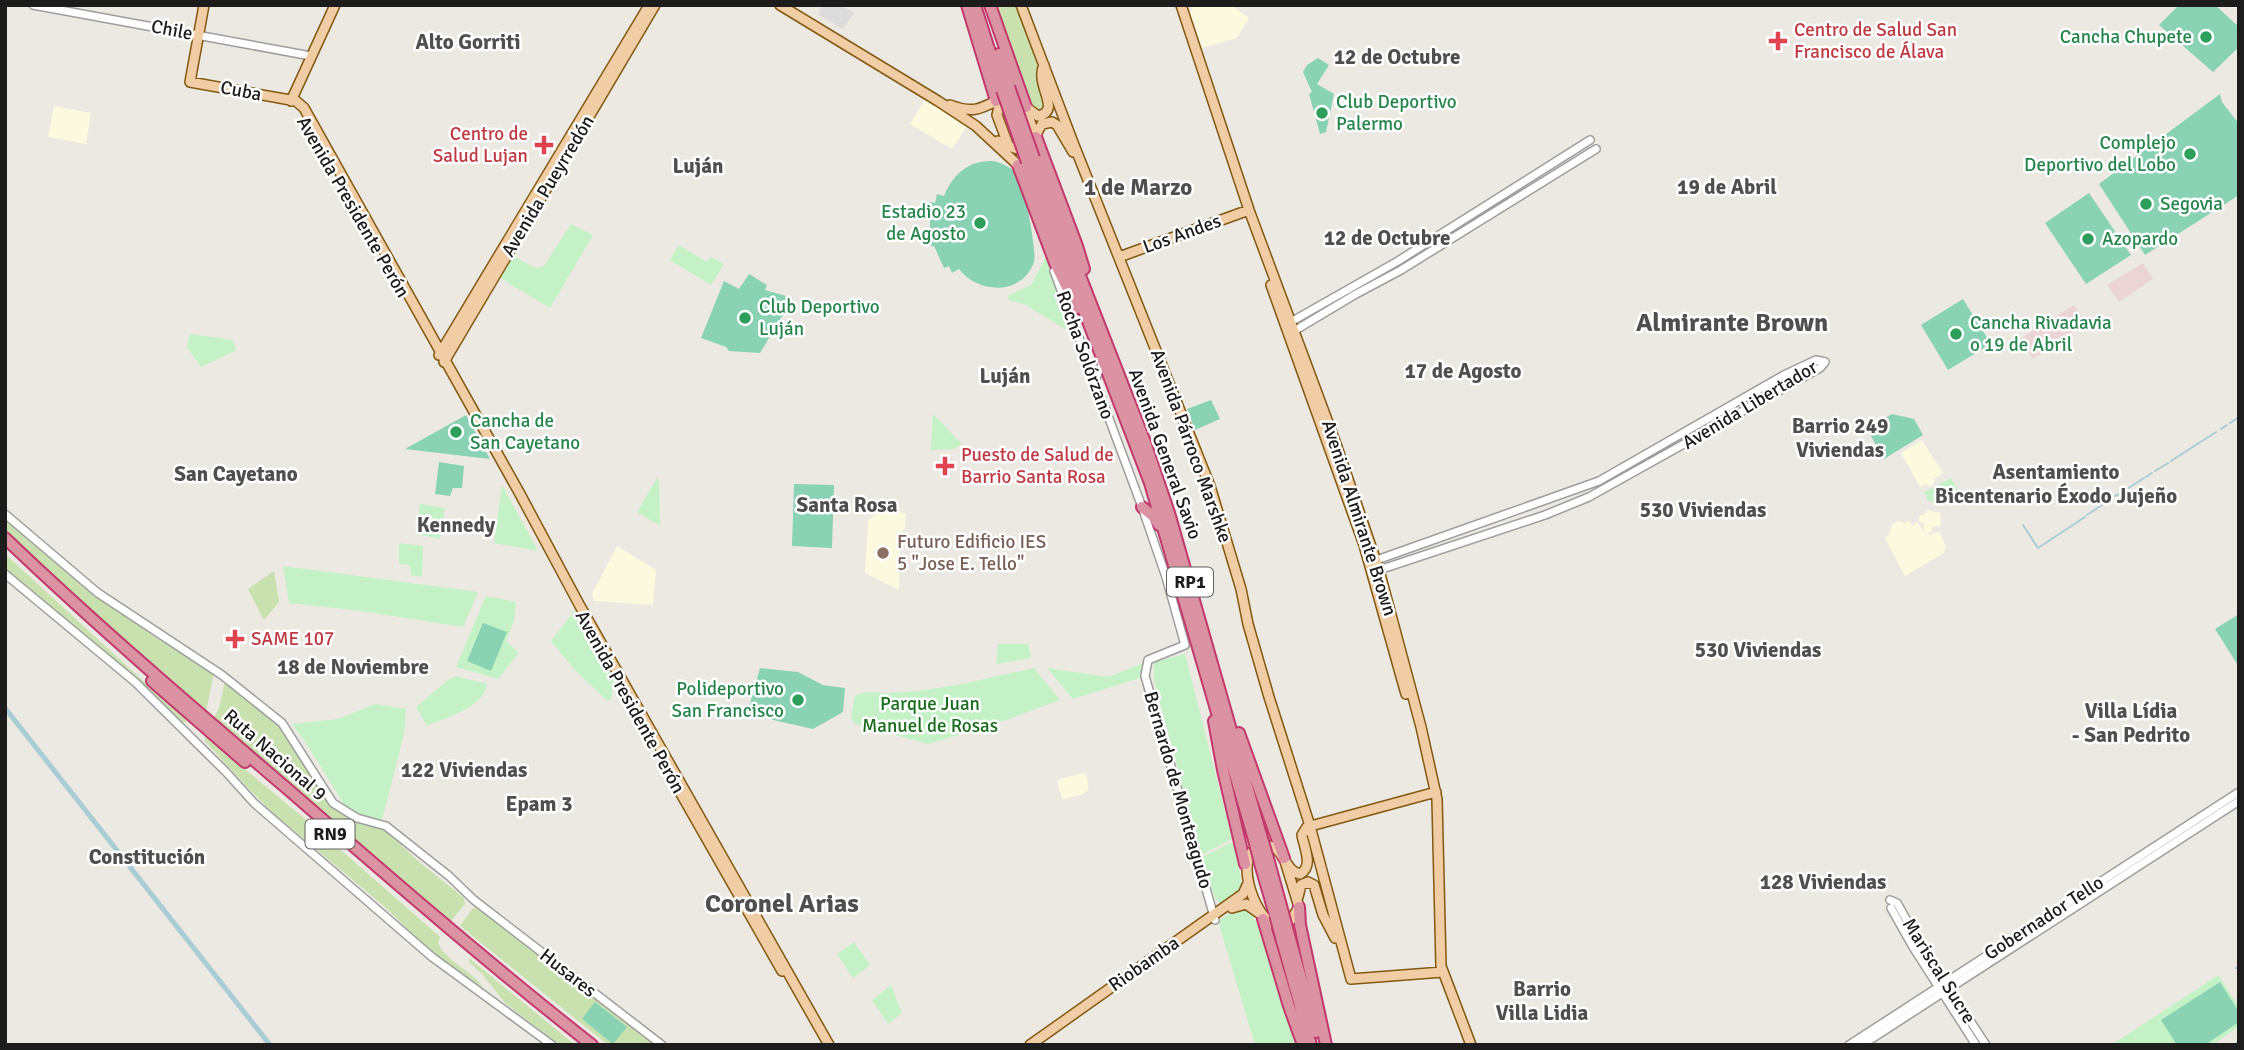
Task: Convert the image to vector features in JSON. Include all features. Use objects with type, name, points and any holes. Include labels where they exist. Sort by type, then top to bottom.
[{"type":"highway","points":[[967,5],[999,102]]},
{"type":"highway","name":"Avenida General Savio","points":[[975,5],[992,44],[1047,202],[1099,338],[1145,442],[1169,513],[1211,659],[1264,862],[1271,916],[1286,940],[1320,1045]]},
{"type":"highway","name":"Avenida General Savio","points":[[982,5],[992,44]]},
{"type":"highway","points":[[990,5],[1026,107]]},
{"type":"highway","points":[[1036,137],[1077,246],[1099,338]]},
{"type":"highway","points":[[1018,165],[1055,263],[1099,338]]},
{"type":"highway","name":"Avenida General Savio","points":[[1099,338],[1103,360],[1144,468],[1168,542],[1257,835]]},
{"type":"highway","points":[[1142,508],[1156,519],[1168,542]]},
{"type":"highway","name":"Ruta Nacional 9","points":[[5,538],[190,710]]},
{"type":"highway","name":"Ruta Nacional 9","points":[[5,547],[190,710],[581,1045]]},
{"type":"highway","points":[[1211,659],[1284,858]]},
{"type":"highway","points":[[1207,677],[1217,744],[1245,864]]},
{"type":"highway","points":[[1298,904],[1302,936],[1326,1045]]},
{"type":"highway","points":[[1271,916],[1289,1006],[1303,1045]]},
{"type":"highway","name":"Ruta Nacional 9","points":[[455,938],[592,1045]]},
{"type":"highway","name":"Avenida General Savio","points":[[1286,940],[1311,1045]]},
{"type":"main road","points":[[198,35],[204,5]]},
{"type":"main road","points":[[291,101],[335,5]]},
{"type":"main road","name":"Avenida Pueyrredón","points":[[441,359],[649,5]]},
{"type":"main road","name":"Avenida Pueyrredón","points":[[441,359],[655,5]]},
{"type":"main road","points":[[780,5],[938,101],[986,135],[1018,165]]},
{"type":"main road","name":"Avenida Párroco Marshke","points":[[1021,5],[1220,514],[1258,660],[1284,751],[1310,827],[1351,979],[1441,972]]},
{"type":"main road","name":"Avenida Almirante Brown","points":[[1179,7],[1246,211],[1374,566],[1433,793],[1441,972],[1465,1045]]},
{"type":"main road","name":"Cuba","points":[[198,35],[190,82],[291,101]]},
{"type":"main road","points":[[938,101],[969,111],[1013,95],[1038,116],[1045,114],[1049,110],[1049,104],[1041,75],[1044,65]]},
{"type":"main road","name":"Avenida Presidente Perón","points":[[291,101],[324,153],[441,359],[718,861],[827,1045]]},
{"type":"main road","points":[[999,102],[997,115],[1009,146]]},
{"type":"main road","points":[[1026,107],[1036,137]]},
{"type":"main road","points":[[986,135],[1017,150],[1028,149],[1043,123],[1055,124],[1084,167]]},
{"type":"main road","name":"Los Andes","points":[[1119,257],[1246,211]]},
{"type":"main road","points":[[1344,956],[1324,919],[1312,884],[1306,882],[1298,890],[1294,917],[1288,922],[1275,924],[1248,878],[1245,864],[1252,852],[1262,846],[1274,847],[1295,873],[1300,874],[1306,870],[1308,864],[1302,834],[1310,827],[1433,793]]},
{"type":"main road","points":[[1284,858],[1298,904]]},
{"type":"main road","name":"Riobamba","points":[[1040,1045],[1215,918],[1245,893],[1248,878]]},
{"type":"main road","name":"Riobamba","points":[[1030,1045],[1232,908],[1241,904],[1271,916]]},
{"type":"main road","name":"Avenida Almirante Brown","points":[[1441,972],[1471,1045]]},
{"type":"street","name":"Chile","points":[[33,5],[311,56]]},
{"type":"street","points":[[1290,328],[1590,140]]},
{"type":"street","points":[[1009,146],[1018,165]]},
{"type":"street","points":[[1290,328],[1401,270],[1596,149]]},
{"type":"street","name":"Rocha Solórzano","points":[[1055,263],[1054,270],[1166,577],[1185,645],[1148,660]]},
{"type":"street","points":[[1094,383],[1103,360]]},
{"type":"street","name":"Avenida Libertador","points":[[1816,360],[1825,362],[1820,368],[1589,497],[1533,519],[1374,566],[1599,481],[1784,375],[1816,360]]},
{"type":"street","name":"Husares","points":[[5,514],[114,606],[222,675],[282,723],[333,803],[357,818],[386,826],[449,876],[474,900],[662,1045]]},
{"type":"street","points":[[5,574],[135,682],[254,803],[432,957],[552,1045]]},
{"type":"street","name":"Bernardo de Monteagudo","points":[[1148,660],[1145,676],[1215,918]]},
{"type":"street","name":"Gobernador Tello","points":[[1862,1045],[2239,792]]},
{"type":"street","name":"Gobernador Tello","points":[[1849,1045],[2239,801]]},
{"type":"street","name":"Mariscal Sucre","points":[[1890,904],[1897,903],[1976,1045]]},
{"type":"street","name":"Mariscal Sucre","points":[[1944,988],[1986,1045]]},
{"type":"shaded area","points":[[823,5],[841,5],[854,13],[843,29],[818,14]]},
{"type":"shaded area","points":[[1194,5],[1231,5],[1249,18],[1237,38],[1202,48],[1190,12]]},
{"type":"shaded area","points":[[925,99],[968,124],[952,149],[910,124]]},
{"type":"shaded area","points":[[54,106],[91,113],[86,144],[48,137]]},
{"type":"shaded area","points":[[2143,263],[2153,279],[2119,302],[2107,285]]},
{"type":"shaded area","points":[[2074,305],[2086,323],[2033,359],[2020,339]]},
{"type":"shaded area","points":[[1922,440],[1943,473],[1934,479],[1931,487],[1926,484],[1920,487],[1901,453]]},
{"type":"shaded area","points":[[1928,510],[1940,513],[1940,527],[1933,526],[1931,533],[1924,534],[1940,533],[1946,547],[1944,553],[1905,576],[1885,538],[1889,535],[1892,524],[1898,521],[1909,521],[1912,526],[1917,522],[1924,531],[1924,523],[1918,521],[1920,515],[1924,515]]},
{"type":"shaded area","name":"Futuro Edificio IES 5 \"Jose E. Tello\"","points":[[879,511],[906,513],[905,528],[900,534],[899,590],[865,573],[868,521]]},
{"type":"shaded area","points":[[617,546],[656,570],[653,605],[594,601],[592,594]]},
{"type":"shaded area","points":[[1086,774],[1089,790],[1082,795],[1062,799],[1057,780]]},
{"type":"green space","points":[[995,5],[1015,5],[1035,55],[1038,78],[1047,105],[1040,113],[1028,100]]},
{"type":"green space","name":"Cancha Chupete","points":[[2179,5],[2215,5],[2239,27],[2239,47],[2213,72],[2159,25]]},
{"type":"green space","name":"Club Deportivo Palermo","points":[[1318,58],[1329,65],[1317,84],[1334,94],[1326,132],[1320,134],[1309,94],[1312,92],[1303,72],[1307,65]]},
{"type":"green space","name":"Complejo Deportivo del Lobo","points":[[2220,94],[2222,102],[2239,124],[2239,195],[2145,255],[2099,184]]},
{"type":"green space","name":"Estadio 23 de Agosto","points":[[993,161],[1008,167],[1019,178],[1027,207],[1034,256],[1028,273],[1020,281],[999,288],[977,283],[959,269],[952,273],[949,266],[944,268],[934,246],[931,246],[927,230],[930,229],[930,202],[935,203],[937,194],[944,196],[957,175],[969,166]]},
{"type":"green space","name":"Azopardo","points":[[2089,193],[2131,255],[2086,284],[2045,223]]},
{"type":"green space","points":[[571,224],[593,235],[550,308],[497,276],[510,254],[535,268],[544,266]]},
{"type":"green space","points":[[679,245],[707,262],[711,257],[724,264],[711,285],[670,260]]},
{"type":"green space","points":[[1047,255],[1075,335],[1024,304],[1008,298],[1009,295],[1031,285]]},
{"type":"green space","name":"Club Deportivo Luján","points":[[749,274],[767,285],[765,290],[793,298],[760,353],[729,351],[726,347],[701,338],[724,281],[739,289]]},
{"type":"green space","name":"Cancha Rivadavia o 19 de Abril","points":[[1963,299],[1991,344],[1948,370],[1921,325]]},
{"type":"green space","points":[[190,334],[233,340],[237,350],[201,367],[187,347]]},
{"type":"green space","points":[[1211,400],[1220,419],[1195,430],[1187,409]]},
{"type":"green space","points":[[933,414],[962,444],[954,449],[931,450]]},
{"type":"green space","points":[[1892,414],[1914,419],[1923,435],[1884,459],[1867,429]]},
{"type":"green space","name":"Cancha de San Cayetano","points":[[466,415],[490,459],[405,449]]},
{"type":"green space","points":[[439,462],[464,466],[462,488],[453,488],[450,496],[435,494]]},
{"type":"green space","points":[[657,478],[659,480],[660,526],[637,512]]},
{"type":"green space","points":[[1951,478],[1958,491],[1952,503],[1947,505],[1926,500],[1927,495],[1923,493]]},
{"type":"green space","points":[[794,484],[834,485],[832,548],[792,546]]},
{"type":"green space","points":[[502,485],[538,551],[494,543]]},
{"type":"green space","points":[[420,504],[445,508],[440,539],[416,534]]},
{"type":"green space","points":[[5,519],[99,598],[156,638],[208,669],[213,678],[206,712],[5,531]]},
{"type":"green space","points":[[399,543],[423,546],[422,577],[411,575],[410,565],[399,564]]},
{"type":"green space","points":[[5,554],[188,722],[181,722],[111,657],[5,572]]},
{"type":"green space","points":[[283,566],[478,592],[463,627],[289,603]]},
{"type":"green space","points":[[274,571],[279,602],[264,620],[248,589]]},
{"type":"green space","points":[[486,596],[516,602],[514,621],[506,641],[519,653],[498,679],[456,667]]},
{"type":"green space","points":[[575,610],[614,678],[611,699],[607,701],[574,669],[551,641]]},
{"type":"green space","points":[[2239,614],[2239,667],[2215,629]]},
{"type":"green space","points":[[483,623],[507,632],[491,671],[467,661]]},
{"type":"green space","points":[[998,644],[1028,644],[1031,658],[996,664]]},
{"type":"green space","points":[[1185,654],[1232,839],[1201,855],[1154,680],[1154,662]]},
{"type":"green space","points":[[1143,663],[1143,677],[1073,699],[1047,668],[1109,677]]},
{"type":"green space","name":"Polideportivo San Francisco","points":[[760,668],[798,672],[823,685],[845,688],[843,712],[813,729],[747,714]]},
{"type":"green space","name":"Parque Juan Manuel de Rosas","points":[[1034,668],[1060,700],[992,725],[928,744],[855,724],[851,717],[855,696],[860,694],[928,690]]},
{"type":"green space","points":[[456,676],[487,684],[484,692],[463,711],[427,726],[416,707]]},
{"type":"green space","points":[[225,682],[274,719],[284,730],[332,806],[354,822],[385,830],[464,898],[465,904],[451,921],[214,718]]},
{"type":"green space","points":[[375,704],[406,709],[404,734],[382,820],[354,812],[344,804],[292,724],[338,719]]},
{"type":"green space","points":[[205,736],[439,936],[438,943],[442,950],[484,989],[429,950],[385,907],[273,813],[205,741]]},
{"type":"green space","points":[[1235,841],[1242,887],[1221,904],[1215,898],[1202,857]]},
{"type":"green space","points":[[1243,907],[1250,912],[1260,931],[1296,1045],[1255,1045],[1218,921]]},
{"type":"green space","points":[[473,908],[480,909],[657,1045],[608,1045],[460,926]]},
{"type":"green space","points":[[854,942],[870,965],[853,978],[837,954]]},
{"type":"green space","points":[[469,958],[575,1045],[560,1045],[505,1003],[469,962]]},
{"type":"green space","points":[[2217,976],[2239,1007],[2239,1026],[2213,1045],[2111,1045]]},
{"type":"green space","points":[[2220,982],[2239,1012],[2239,1022],[2205,1045],[2177,1045],[2161,1020]]},
{"type":"green space","points":[[891,985],[902,1013],[888,1024],[872,1000]]},
{"type":"green space","points":[[595,1002],[627,1027],[613,1044],[582,1019]]},
{"type":"waterway","points":[[2230,423],[2239,417]]},
{"type":"waterway","points":[[2221,429],[2227,425]]},
{"type":"waterway","points":[[2171,461],[2216,432]]},
{"type":"waterway","points":[[2155,471],[2168,463]]},
{"type":"waterway","points":[[2146,477],[2152,473]]},
{"type":"waterway","points":[[2127,489],[2144,478]]},
{"type":"waterway","points":[[2115,496],[2123,492]]},
{"type":"waterway","points":[[2087,515],[2111,499]]},
{"type":"waterway","points":[[2023,525],[2038,548],[2085,517]]},
{"type":"waterway","points":[[5,708],[270,1045]]},
{"type":"place","name":"Cancha Chupete","points":[[2206,37]]},
{"type":"place","name":"Centro de Salud San Francisco de Álava","points":[[1778,41]]},
{"type":"place","name":"Club Deportivo Palermo","points":[[1322,113]]},
{"type":"place","name":"Centro de Salud Lujan","points":[[544,145]]},
{"type":"place","name":"Complejo Deportivo del Lobo","points":[[2190,154]]},
{"type":"place","name":"Segovia","points":[[2146,204]]},
{"type":"place","name":"Estadio 23 de Agosto","points":[[980,223]]},
{"type":"place","name":"Azopardo","points":[[2088,239]]},
{"type":"place","name":"Club Deportivo Luján","points":[[745,318]]},
{"type":"place","name":"Cancha Rivadavia o 19 de Abril","points":[[1956,334]]},
{"type":"place","name":"Cancha de San Cayetano","points":[[456,432]]},
{"type":"place","name":"Puesto de Salud de Barrio Santa Rosa","points":[[945,466]]},
{"type":"place","name":"Futuro Edificio IES 5 \"Jose E. Tello\"","points":[[883,553]]},
{"type":"place","name":"SAME 107","points":[[235,639]]},
{"type":"place","name":"Polideportivo San Francisco","points":[[798,700]]},
{"type":"district","name":"Alto Gorriti","points":[[468,42]]},
{"type":"district","name":"12 de Octubre","points":[[1397,57]]},
{"type":"district","name":"Luján","points":[[698,166]]},
{"type":"district","name":"1 de Marzo","points":[[1138,187]]},
{"type":"district","name":"19 de Abril","points":[[1727,187]]},
{"type":"district","name":"12 de Octubre","points":[[1387,238]]},
{"type":"district","name":"Almirante Brown","points":[[1732,323]]},
{"type":"district","name":"17 de Agosto","points":[[1463,371]]},
{"type":"district","name":"Luján","points":[[1005,376]]},
{"type":"district","name":"Barrio 249 Viviendas","points":[[1840,438]]},
{"type":"district","name":"San Cayetano","points":[[236,474]]},
{"type":"district","name":"Asentamiento Bicentenario Éxodo Jujeño","points":[[2056,484]]},
{"type":"district","name":"Santa Rosa","points":[[847,505]]},
{"type":"district","name":"530 Viviendas","points":[[1703,510]]},
{"type":"district","name":"Kennedy","points":[[456,525]]},
{"type":"district","name":"530 Viviendas","points":[[1758,650]]},
{"type":"district","name":"18 de Noviembre","points":[[353,667]]},
{"type":"district","name":"Villa Lídia - San Pedrito","points":[[2131,723]]},
{"type":"district","name":"122 Viviendas","points":[[464,770]]},
{"type":"district","name":"Epam 3","points":[[539,804]]},
{"type":"district","name":"Constitución","points":[[147,857]]},
{"type":"district","name":"128 Viviendas","points":[[1823,882]]},
{"type":"district","name":"Coronel Arias","points":[[782,904]]},
{"type":"district","name":"Barrio Villa Lidia","points":[[1542,1001]]}]
